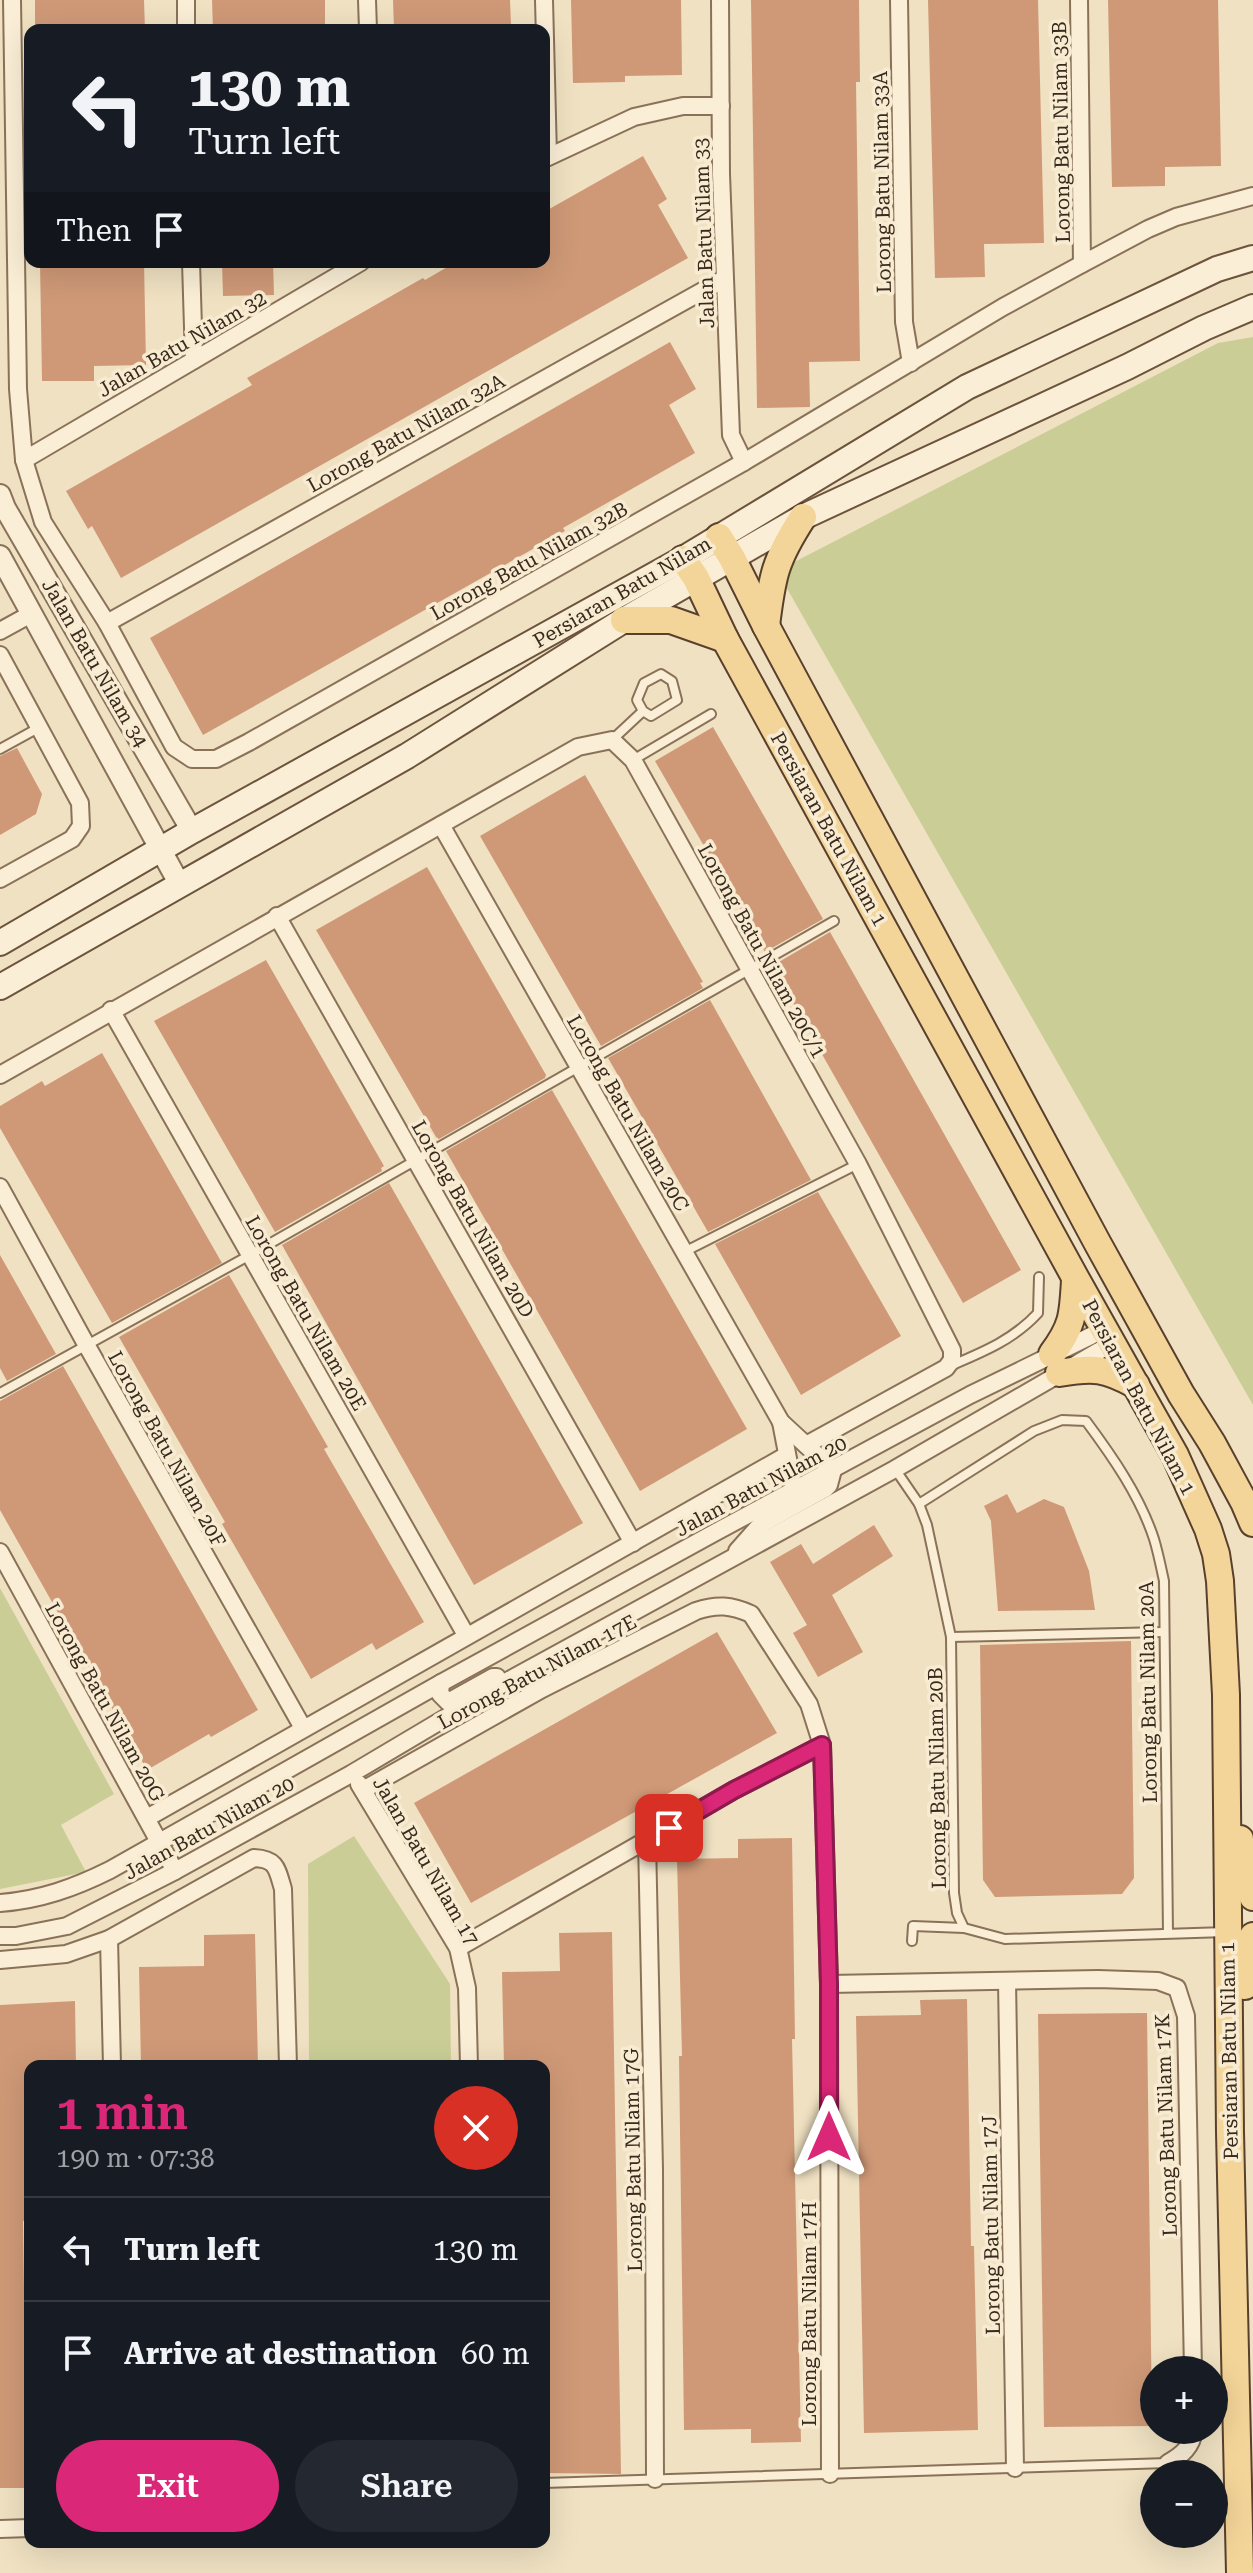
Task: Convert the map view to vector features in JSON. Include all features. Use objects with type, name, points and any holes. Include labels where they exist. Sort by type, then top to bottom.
[{"type":"main road","name":"Persiaran Batu Nilam","points":[[0,943],[192,831],[689,569],[967,387],[1217,269],[1253,258]]},
{"type":"main road","name":"Persiaran Batu Nilam","points":[[726,547],[803,517],[1253,307]]},
{"type":"main road","points":[[766,626],[778,559],[803,517]]},
{"type":"main road","name":"Persiaran Batu Nilam 1","points":[[726,547],[1098,1244],[1181,1394],[1217,1452],[1253,1523]]},
{"type":"main road","name":"Persiaran Batu Nilam","points":[[0,987],[407,756],[624,620],[689,569]]},
{"type":"main road","name":"Persiaran Batu Nilam 1","points":[[689,569],[1175,1455],[1216,1554],[1240,1934],[1246,1953],[1242,2093],[1230,2132],[1240,2573]]},
{"type":"main road","points":[[624,620],[671,620],[725,639]]},
{"type":"main road","points":[[1098,1244],[1116,1309],[1110,1335],[1143,1351],[1181,1394]]},
{"type":"main road","points":[[1076,1279],[1072,1322],[1055,1364],[1113,1372],[1136,1385]]},
{"type":"main road","points":[[1226,1695],[1237,1729],[1240,1859],[1253,1897]]},
{"type":"street","name":"Lorong Batu Nilam 32B","points":[[12,0],[18,389],[24,460],[43,522],[107,623],[174,747],[192,759],[216,759],[744,462],[1003,307],[1082,264],[1176,217],[1253,196]]},
{"type":"street","points":[[186,0],[186,24]]},
{"type":"street","points":[[367,0],[368,24]]},
{"type":"street","points":[[544,0],[544,24]]},
{"type":"street","name":"Jalan Batu Nilam 33","points":[[720,0],[724,279],[731,435],[744,462]]},
{"type":"street","name":"Lorong Batu Nilam 33A","points":[[899,0],[904,322],[911,363]]},
{"type":"street","name":"Lorong Batu Nilam 33B","points":[[1079,0],[1082,264]]},
{"type":"street","points":[[550,156],[644,115],[683,106],[721,106]]},
{"type":"street","points":[[191,268],[194,360]]},
{"type":"street","name":"Jalan Batu Nilam 32","points":[[24,460],[351,268]]},
{"type":"street","name":"Lorong Batu Nilam 32A","points":[[107,623],[724,279]]},
{"type":"street","name":"Jalan Batu Nilam 34","points":[[0,495],[192,831]]},
{"type":"street","name":"Jalan Batu Nilam 34","points":[[0,556],[180,885]]},
{"type":"street","points":[[31,614],[44,574]]},
{"type":"street","points":[[0,631],[31,614],[73,622]]},
{"type":"street","points":[[0,655],[80,803],[81,826],[72,839],[0,879]]},
{"type":"street","points":[[0,1075],[578,747],[612,740]]},
{"type":"street","name":"Lorong Batu Nilam 20C/1","points":[[612,740],[633,760],[858,1164],[952,1350],[949,1364]]},
{"type":"street","name":"Lorong Batu Nilam 20C","points":[[441,825],[781,1422]]},
{"type":"street","name":"Lorong Batu Nilam 20D","points":[[277,916],[633,1543]]},
{"type":"street","name":"Lorong Batu Nilam 20E","points":[[111,1010],[466,1635]]},
{"type":"street","name":"Lorong Batu Nilam 20F","points":[[0,1187],[303,1728]]},
{"type":"street","name":"Jalan Batu Nilam 20","points":[[0,1936],[67,1926],[175,1871],[351,1774],[511,1679],[895,1469],[1055,1364],[1110,1335]]},
{"type":"street","points":[[806,1445],[949,1364]]},
{"type":"street","name":"Jalan Batu Nilam 20","points":[[0,1903],[40,1899],[79,1886],[441,1683],[970,1395],[1055,1364]]},
{"type":"street","points":[[734,1556],[739,1546],[760,1525],[829,1485],[833,1470],[781,1422]]},
{"type":"street","points":[[781,1422],[794,1490]]},
{"type":"street","points":[[147,1818],[787,1455]]},
{"type":"street","name":"Lorong Batu Nilam 20G","points":[[0,1552],[175,1871]]},
{"type":"street","name":"Lorong Batu Nilam 17E","points":[[363,1790],[542,1689],[696,1611],[715,1605],[735,1607]]},
{"type":"street","name":"Lorong Batu Nilam 17H","points":[[735,1607],[751,1614],[786,1667],[809,1704],[822,1745],[829,1984],[830,2474]]},
{"type":"street","name":"Jalan Batu Nilam 20","points":[[441,1683],[440,1694],[448,1702],[493,1677],[511,1679]]},
{"type":"street","points":[[458,1948],[734,1790],[822,1745]]},
{"type":"street","name":"Jalan Batu Nilam 17","points":[[351,1774],[458,1948],[467,1988],[469,2060]]},
{"type":"street","name":"Lorong Batu Nilam 17G","points":[[647,1840],[654,2169],[655,2479]]},
{"type":"street","points":[[0,1960],[66,1954],[109,1939],[254,1858],[267,1859],[275,1865],[283,1889],[288,2060]]},
{"type":"street","points":[[109,1939],[112,2060]]},
{"type":"street","name":"Lorong Batu Nilam 17K","points":[[829,1984],[1098,1979],[1158,1981],[1177,1988],[1186,2016],[1193,2356]]},
{"type":"street","name":"Lorong Batu Nilam 17J","points":[[1007,1981],[1015,2468]]},
{"type":"street","points":[[1173,2460],[1185,2453],[1190,2444]]},
{"type":"street","points":[[0,2529],[24,2528]]},
{"type":"lane","points":[[661,674],[672,681],[677,700],[651,716],[643,711],[637,700],[644,683],[661,674]]},
{"type":"lane","points":[[612,740],[643,711]]},
{"type":"lane","points":[[633,760],[711,714]]},
{"type":"lane","points":[[0,749],[40,727]]},
{"type":"lane","points":[[0,1393],[250,1255],[834,921]]},
{"type":"lane","points":[[684,1252],[858,1164]]},
{"type":"lane","points":[[949,1364],[1001,1344],[1023,1330],[1038,1313],[1039,1277]]},
{"type":"lane","name":"Lorong Batu Nilam 20A","points":[[919,1504],[1034,1431],[1062,1420],[1086,1421],[1109,1451],[1154,1539],[1164,1581],[1168,1933]]},
{"type":"lane","name":"Lorong Batu Nilam 20B","points":[[895,1469],[919,1504],[927,1525],[951,1637],[954,1893],[957,1913],[964,1928]]},
{"type":"lane","points":[[951,1637],[1163,1632]]},
{"type":"lane","points":[[912,1941],[913,1926],[964,1928],[1005,1939],[1168,1933],[1240,1934]]},
{"type":"lane","points":[[550,2483],[1140,2464]]},
{"type":"green space","points":[[1253,337],[1253,1405],[777,571],[1218,343]]},
{"type":"green space","points":[[0,1588],[114,1794],[61,1825],[86,1872],[0,1889]]},
{"type":"green space","points":[[354,1836],[450,1984],[451,2060],[309,2060],[308,1864]]},
{"type":"building","points":[[35,0],[144,0],[145,24],[35,24]]},
{"type":"building","points":[[212,0],[325,0],[325,24],[213,24]]},
{"type":"building","points":[[393,0],[510,0],[511,24],[394,24]]},
{"type":"building","points":[[571,0],[681,0],[682,75],[625,76],[625,82],[573,83]]},
{"type":"building","points":[[751,0],[859,0],[860,82],[856,82],[860,361],[809,362],[810,407],[757,408]]},
{"type":"building","points":[[928,0],[1038,0],[1044,243],[984,244],[985,277],[935,278]]},
{"type":"building","points":[[1108,0],[1218,0],[1221,166],[1165,167],[1165,186],[1112,187]]},
{"type":"building","points":[[643,156],[667,199],[658,205],[688,258],[121,578],[92,526],[88,529],[66,491],[252,385],[247,378],[423,278],[425,280],[446,268],[550,268],[550,209]]},
{"type":"building","points":[[40,268],[144,268],[146,365],[94,366],[94,381],[42,381]]},
{"type":"building","points":[[222,268],[273,268],[274,295],[223,296]]},
{"type":"building","points":[[670,342],[696,389],[669,405],[695,453],[563,528],[565,531],[203,735],[150,638]]},
{"type":"building","points":[[713,727],[823,919],[765,952],[655,761]]},
{"type":"building","points":[[17,748],[42,794],[36,814],[0,835],[0,756]]},
{"type":"building","points":[[585,775],[703,982],[700,983],[703,988],[601,1046],[480,836]]},
{"type":"building","points":[[427,867],[546,1075],[439,1139],[316,930]]},
{"type":"building","points":[[830,932],[1021,1270],[963,1303],[772,966]]},
{"type":"building","points":[[266,960],[384,1166],[382,1171],[275,1232],[154,1021]]},
{"type":"building","points":[[710,1000],[811,1180],[708,1232],[608,1058]]},
{"type":"building","points":[[102,1053],[222,1263],[112,1323],[0,1128],[0,1106],[42,1081],[45,1086]]},
{"type":"building","points":[[552,1090],[747,1429],[640,1491],[446,1151]]},
{"type":"building","points":[[389,1183],[583,1523],[474,1585],[282,1245]]},
{"type":"building","points":[[818,1192],[901,1336],[801,1395],[715,1244]]},
{"type":"building","points":[[0,1255],[56,1354],[7,1381],[0,1368]]},
{"type":"building","points":[[229,1275],[328,1447],[324,1449],[424,1622],[376,1650],[372,1643],[311,1679],[119,1337]]},
{"type":"building","points":[[63,1366],[258,1710],[147,1770],[0,1510],[0,1401]]},
{"type":"building","points":[[1007,1494],[1017,1513],[1044,1499],[1064,1507],[1089,1571],[1095,1610],[998,1611],[991,1521],[984,1506]]},
{"type":"building","points":[[874,1525],[893,1556],[832,1595],[863,1652],[818,1677],[793,1633],[807,1625],[770,1562],[801,1544],[813,1564]]},
{"type":"building","points":[[717,1632],[777,1733],[471,1903],[414,1803]]},
{"type":"building","points":[[1131,1641],[1134,1878],[1122,1894],[995,1897],[983,1880],[980,1645]]},
{"type":"building","points":[[792,1838],[795,2039],[792,2039],[801,2442],[751,2443],[751,2429],[684,2430],[679,2056],[682,2056],[677,1859],[738,1858],[738,1839]]},
{"type":"building","points":[[612,1932],[621,2474],[550,2473],[550,2060],[504,2060],[502,1972],[560,1971],[559,1933]]},
{"type":"building","points":[[255,1934],[258,2060],[141,2060],[139,1967],[204,1966],[204,1935]]},
{"type":"building","points":[[967,1999],[978,2430],[864,2433],[856,2016],[921,2015],[920,2000]]},
{"type":"building","points":[[75,2001],[76,2060],[24,2060],[24,2488],[0,2488],[0,2005]]},
{"type":"building","points":[[1147,2013],[1151,2356],[1140,2356],[1140,2426],[1044,2427],[1038,2014]]},
{"type":"route","points":[[669,1828],[734,1790],[822,1745],[829,1984],[829,2137]]}]
